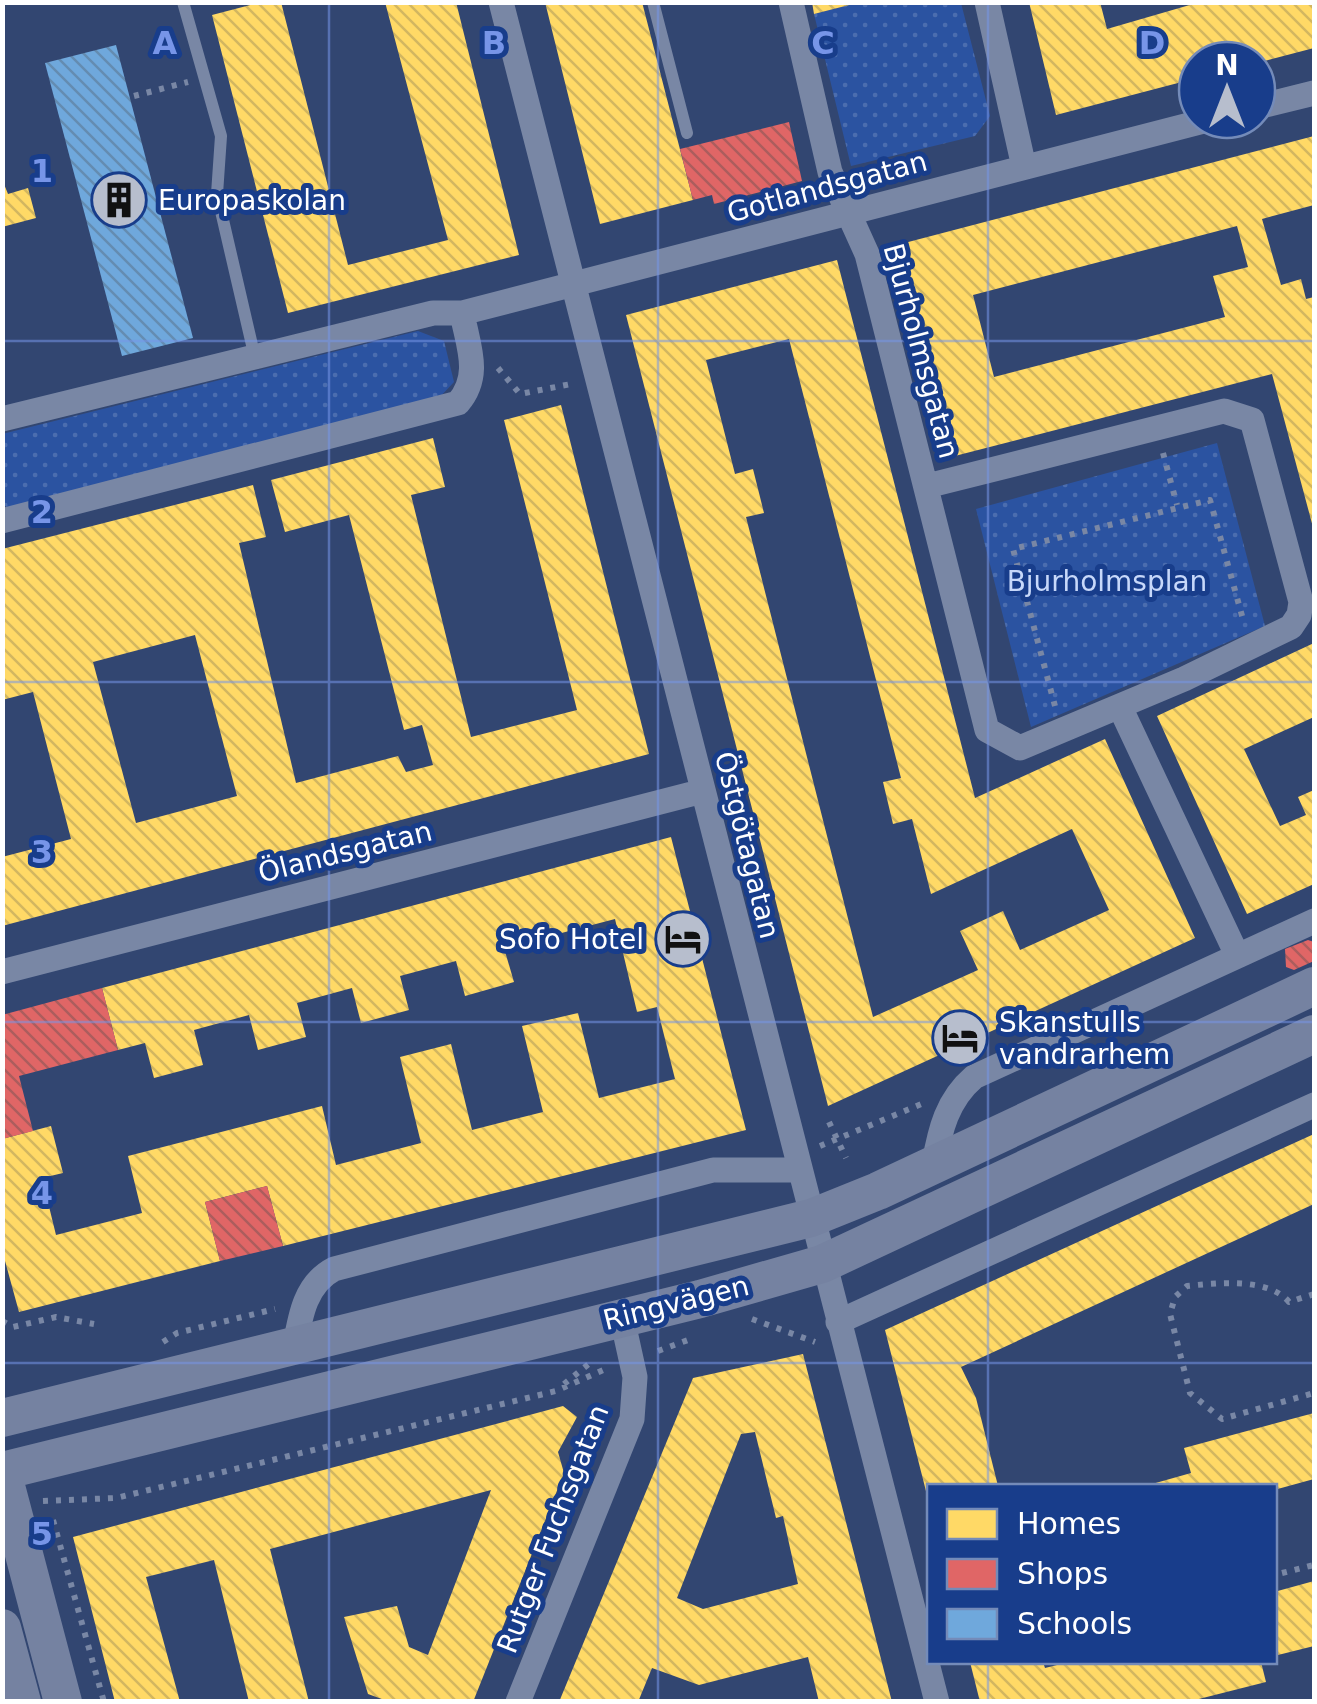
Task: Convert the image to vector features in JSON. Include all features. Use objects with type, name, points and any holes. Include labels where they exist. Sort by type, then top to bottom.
[{"type":"main road","name":"Ringvägen","points":[[2,1418],[811,1218],[1314,986]]},
{"type":"main road","name":"Ringvägen","points":[[6,1483],[822,1264],[1314,1034]]},
{"type":"main road","points":[[613,1268],[622,1318]]},
{"type":"main road","points":[[6,1483],[63,1702]]},
{"type":"main road","points":[[2,1628],[22,1702]]},
{"type":"street","name":"Östgötagatan","points":[[502,2],[927,1664]]},
{"type":"street","name":"Bjurholmsgatan","points":[[791,2],[830,172],[867,254],[927,486]]},
{"type":"street","points":[[987,2],[1024,167]]},
{"type":"street","points":[[1277,103],[1314,93]]},
{"type":"street","name":"Gotlandsgatan","points":[[2,419],[433,313],[462,313],[1177,128]]},
{"type":"street","points":[[2,521],[458,403],[470,389],[474,373],[462,313]]},
{"type":"street","points":[[1224,410],[1252,420],[1300,602],[1299,615],[1290,626],[1120,707],[1020,748],[987,730],[927,486],[1156,428],[1224,410]]},
{"type":"street","points":[[1120,707],[1237,956]]},
{"type":"street","name":"Ölandsgatan","points":[[2,972],[702,791]]},
{"type":"street","points":[[934,1164],[942,1120],[962,1087],[992,1066],[1314,921]]},
{"type":"street","points":[[838,1322],[1314,1105]]},
{"type":"street","points":[[295,1346],[306,1301],[321,1277],[334,1270],[713,1170],[798,1170]]},
{"type":"street","name":"Rutger Fuchsgatan","points":[[518,1702],[632,1419],[635,1377],[622,1318]]},
{"type":"street","name":"Östgötagatan","points":[[927,1664],[937,1702]]},
{"type":"lane","points":[[183,2],[221,136],[218,194],[255,358]]},
{"type":"lane","points":[[653,2],[688,132]]},
{"type":"path","points":[[134,96],[204,78]]},
{"type":"path","points":[[1156,428],[1177,505]]},
{"type":"path","points":[[1062,731],[1013,549],[1177,505],[1210,500],[1250,645]]},
{"type":"path","points":[[798,1170],[822,1144],[962,1087]]},
{"type":"path","points":[[829,1122],[846,1158]]},
{"type":"path","points":[[1314,1294],[1289,1302],[1281,1292],[1256,1286],[1186,1286],[1175,1297],[1170,1314],[1190,1393],[1222,1419],[1314,1393]]},
{"type":"path","points":[[3,1318],[13,1326],[56,1316],[94,1324]]},
{"type":"path","points":[[733,1324],[750,1318],[815,1342]]},
{"type":"path","points":[[6,1483],[116,1498],[556,1391],[699,1336]]},
{"type":"path","points":[[55,1525],[104,1702]]},
{"type":"path","points":[[1282,1573],[1314,1565]]},
{"type":"green space","points":[[857,3],[961,3],[990,116],[975,136],[851,166],[814,14]]},
{"type":"green space","points":[[418,331],[444,341],[454,382],[437,400],[11,509],[3,505],[2,434]]},
{"type":"green space","name":"Bjurholmsplan","points":[[1217,443],[1265,626],[1031,727],[976,509]]},
{"type":"building: Homes","points":[[262,2],[281,2],[348,265],[448,240],[385,2],[456,2],[519,255],[288,313],[212,15]]},
{"type":"building: Homes","points":[[545,2],[642,2],[693,200],[600,224]]},
{"type":"building: Homes","points":[[812,2],[853,2],[853,4],[814,14]]},
{"type":"building: Homes","points":[[1029,2],[1100,2],[1107,29],[1200,2],[1314,2],[1314,48],[1277,58],[1277,40],[1177,40],[1177,83],[1056,115]]},
{"type":"building: Homes","points":[[1314,136],[1314,205],[1262,219],[1281,285],[1301,279],[1306,299],[1314,297],[1314,531],[1272,374],[947,458],[893,246]],"holes":[[[1237,226],[1248,267],[1213,276],[1225,317],[994,377],[973,295]]]},
{"type":"building: Homes","points":[[2,179],[8,194],[28,188],[36,218],[2,227]]},
{"type":"building: Homes","points":[[837,260],[975,798],[1105,739],[1195,938],[828,1106],[626,315]],"holes":[[[789,339],[901,778],[883,782],[893,824],[912,819],[931,894],[1072,829],[1109,910],[1020,950],[1003,911],[960,931],[978,970],[873,1017],[746,517],[764,513],[753,469],[735,474],[706,360]]]},
{"type":"building: Homes","points":[[561,405],[649,754],[2,926],[2,857],[71,839],[33,692],[2,700],[2,549],[253,485],[266,537],[239,543],[296,783],[398,756],[406,772],[433,765],[422,725],[404,730],[349,515],[285,532],[271,480],[433,438],[445,487],[411,495],[471,737],[577,710],[504,420]],"holes":[[[195,635],[237,796],[136,823],[93,662]]]},
{"type":"building: Homes","points":[[1314,643],[1314,717],[1244,749],[1280,826],[1306,815],[1298,797],[1314,790],[1314,884],[1247,914],[1157,716]]},
{"type":"building: Homes","points":[[671,837],[746,1130],[283,1246],[267,1186],[205,1202],[220,1261],[19,1312],[2,1250],[2,1139],[51,1126],[63,1173],[42,1178],[56,1235],[142,1213],[128,1156],[322,1106],[336,1165],[421,1143],[400,1057],[451,1044],[472,1130],[543,1112],[522,1026],[578,1013],[599,1098],[675,1079],[657,1007],[637,1012],[615,919],[504,948],[514,982],[465,996],[456,961],[400,976],[409,1010],[361,1023],[352,988],[297,1003],[306,1037],[258,1050],[249,1015],[194,1030],[203,1065],[154,1078],[145,1043],[118,1050],[102,988]]},
{"type":"building: Homes","points":[[1314,1134],[1314,1204],[961,1367],[976,1398],[998,1484],[927,1484],[927,1495],[885,1330]]},
{"type":"building: Homes","points":[[803,1354],[892,1702],[819,1702],[808,1657],[699,1685],[652,1668],[638,1702],[559,1702],[693,1378]],"holes":[[[755,1432],[776,1518],[783,1516],[798,1584],[703,1609],[677,1598],[741,1434]]]},
{"type":"building: Homes","points":[[563,1406],[577,1417],[558,1452],[564,1473],[473,1702],[390,1702],[368,1694],[344,1617],[397,1606],[409,1647],[428,1655],[491,1490],[270,1549],[309,1702],[249,1702],[214,1560],[146,1577],[180,1702],[115,1702],[73,1537]]},
{"type":"building: Homes","points":[[1314,1413],[1314,1479],[1277,1489],[1277,1484],[1152,1484],[1191,1473],[1184,1448]]},
{"type":"building: Homes","points":[[1314,1581],[1314,1646],[1277,1655],[1277,1591]]},
{"type":"building: Homes","points":[[970,1664],[1044,1664],[1045,1668],[1061,1664],[1262,1664],[1266,1682],[1187,1702],[980,1702]]},
{"type":"building: Shops","points":[[789,122],[802,181],[714,204],[712,195],[693,200],[680,149]]},
{"type":"building: Shops","points":[[1308,940],[1314,942],[1314,961],[1294,970],[1286,967],[1285,949]]},
{"type":"building: Shops","points":[[102,988],[118,1050],[19,1076],[33,1131],[2,1139],[2,1015]]},
{"type":"building: Shops","points":[[267,1186],[283,1246],[220,1261],[205,1202]]},
{"type":"building: Schools","name":"Europaskolan","points":[[116,45],[193,338],[122,356],[45,63]]},
{"type":"place","name":"Europaskolan","points":[[119,200]]},
{"type":"place","name":"Sofo Hotel","points":[[683,939]]},
{"type":"place","name":"Skanstulls vandrarhem","points":[[960,1038]]}]
